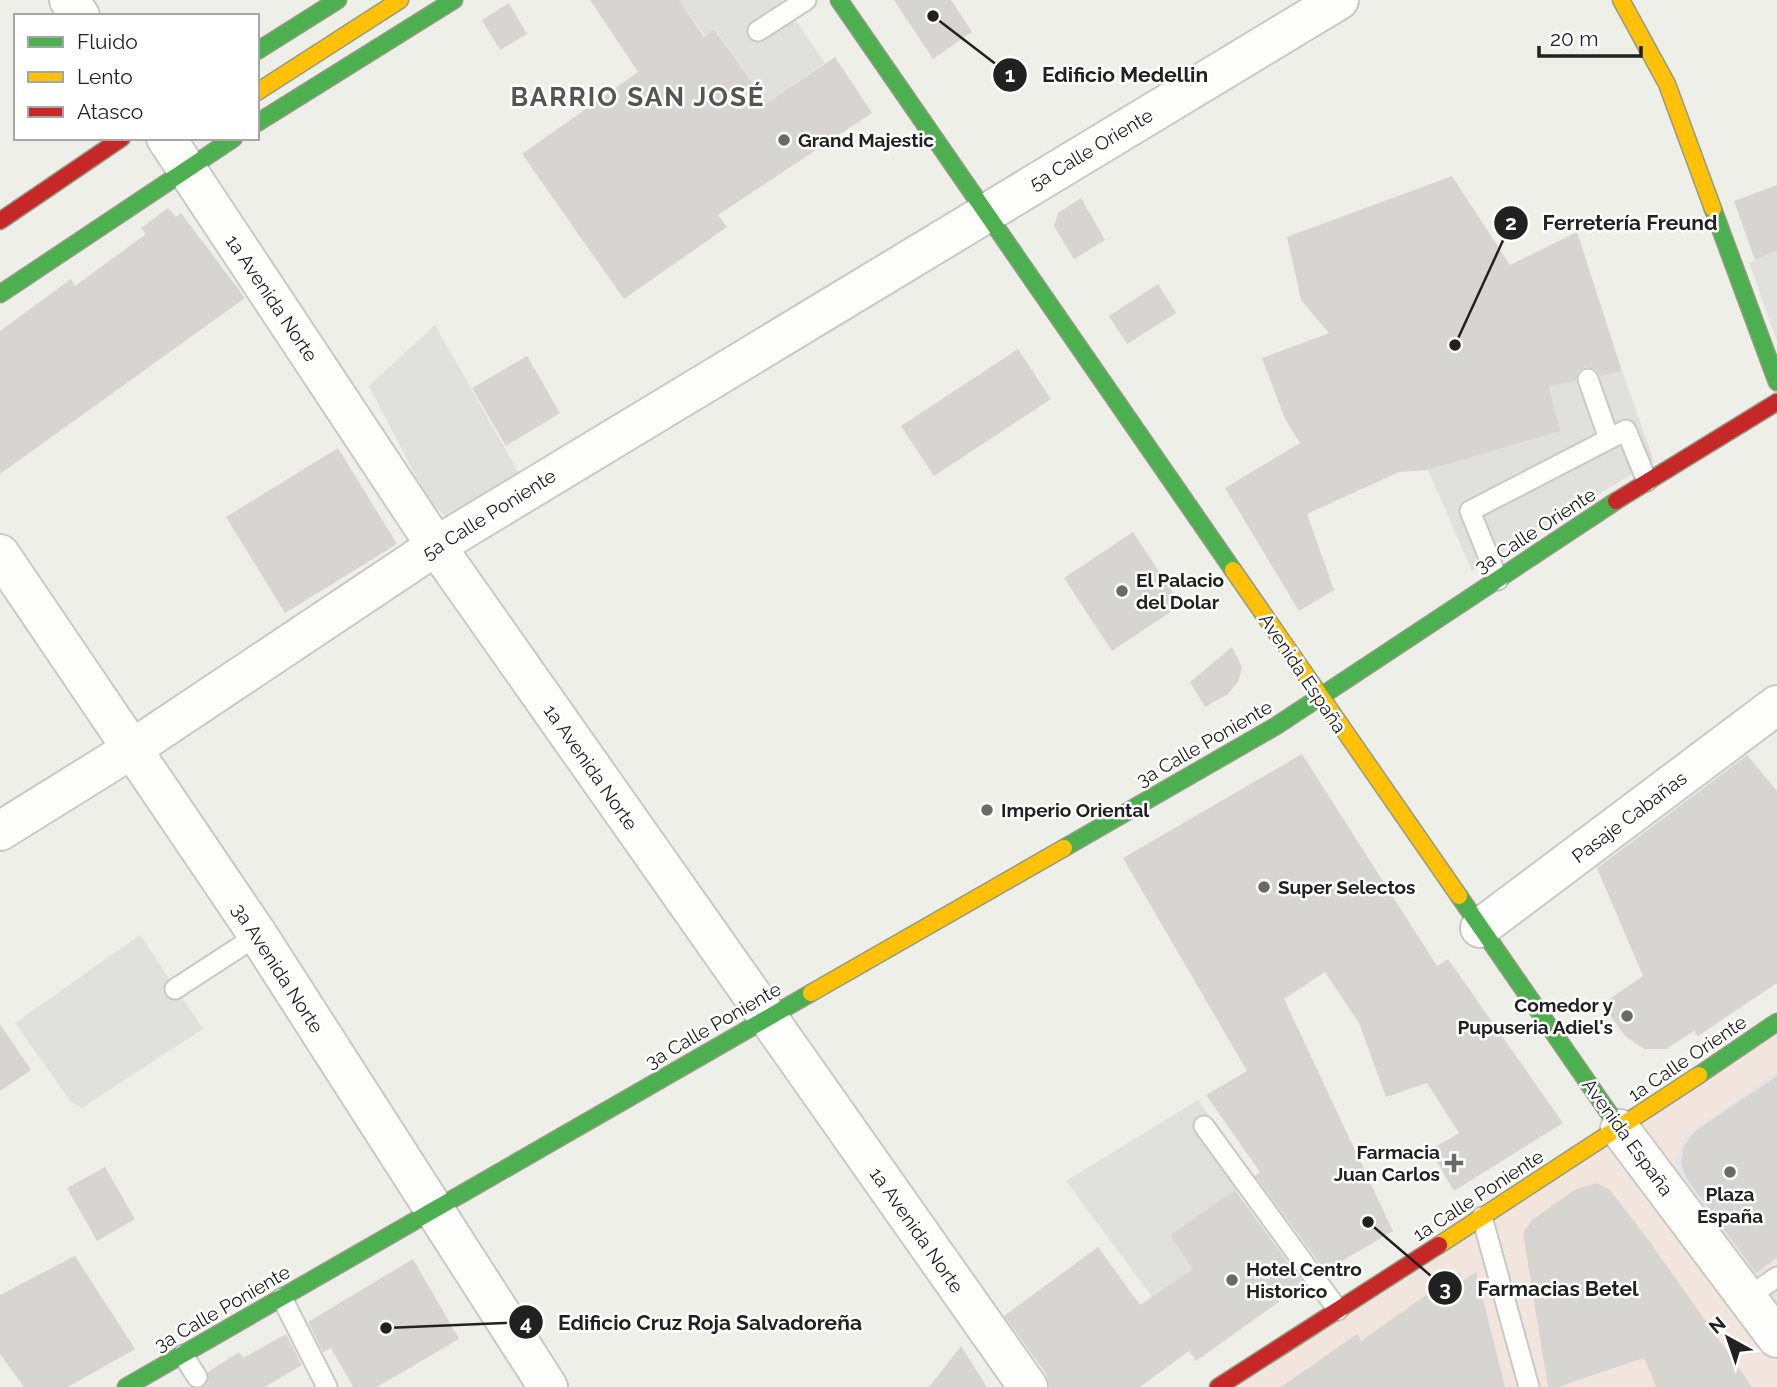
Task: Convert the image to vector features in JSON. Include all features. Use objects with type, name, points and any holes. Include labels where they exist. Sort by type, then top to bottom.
[{"type":"main road","points":[[259,50],[338,0]]},
{"type":"main road","points":[[259,91],[400,0]]},
{"type":"main road","points":[[259,122],[454,0]]},
{"type":"main road","name":"Avenida España","points":[[839,0],[1620,1129]]},
{"type":"main road","points":[[1621,0],[1667,84],[1777,382]]},
{"type":"main road","points":[[0,221],[119,140]]},
{"type":"main road","points":[[0,294],[174,149],[223,140]]},
{"type":"main road","name":"3a Calle Oriente","points":[[1320,698],[1647,481],[1777,402]]},
{"type":"main road","name":"3a Calle Poniente","points":[[126,1387],[1320,698]]},
{"type":"main road","name":"1a Calle Oriente","points":[[1620,1129],[1777,1022]]},
{"type":"main road","name":"1a Calle Poniente","points":[[1218,1387],[1620,1129]]},
{"type":"street","name":"5a Calle Oriente","points":[[988,212],[1339,0]]},
{"type":"street","name":"1a Avenida Norte","points":[[174,149],[436,546],[1028,1387]]},
{"type":"street","name":"5a Calle Poniente","points":[[0,831],[132,748],[436,546],[988,212]]},
{"type":"street","name":"3a Avenida Norte","points":[[0,554],[258,935],[548,1387]]},
{"type":"street","name":"Pasaje Cabañas","points":[[1480,928],[1777,705]]},
{"type":"street","name":"Avenida España","points":[[1620,1129],[1762,1287],[1777,1338]]},
{"type":"lane","points":[[758,31],[806,0]]},
{"type":"lane","points":[[1588,379],[1609,439]]},
{"type":"lane","points":[[1498,579],[1470,511],[1626,430],[1647,481]]},
{"type":"lane","points":[[176,989],[258,935]]},
{"type":"lane","points":[[1203,1126],[1338,1310]]},
{"type":"lane","points":[[1482,1217],[1529,1387]]},
{"type":"lane","points":[[282,1298],[327,1387]]},
{"type":"lane","points":[[183,1355],[197,1377]]},
{"type":"shaded area","points":[[679,0],[782,0],[825,63],[767,103],[715,29],[705,36]]},
{"type":"shaded area","points":[[1777,251],[1777,341],[1749,263]]},
{"type":"shaded area","points":[[435,325],[520,475],[448,518],[429,502],[369,386]]},
{"type":"shaded area","points":[[1622,371],[1654,461],[1472,571],[1428,470],[1560,431],[1549,386]]},
{"type":"shaded area","points":[[140,935],[203,1029],[82,1108],[71,1102],[15,1023]]},
{"type":"shaded area","points":[[1777,1016],[1777,1387],[1225,1387]]},
{"type":"shaded area","points":[[1777,1072],[1777,1089],[1697,1173],[1777,1284],[1777,1310],[1678,1173],[1675,1161],[1686,1135]]},
{"type":"shaded area","points":[[1198,1100],[1254,1177],[1170,1235],[1193,1269],[1152,1297],[1066,1181]]},
{"type":"building","points":[[590,0],[679,0],[704,37],[714,29],[767,103],[835,57],[872,113],[718,215],[727,227],[624,299],[522,154],[638,72]]},
{"type":"building","points":[[894,0],[951,0],[972,32],[933,59]]},
{"type":"building","points":[[509,3],[527,34],[500,50],[482,20]]},
{"type":"building","points":[[1452,176],[1510,265],[1577,232],[1622,371],[1600,376],[1595,369],[1585,367],[1578,372],[1576,381],[1549,386],[1560,431],[1428,470],[1399,472],[1307,514],[1334,590],[1299,611],[1225,488],[1300,443],[1285,419],[1262,358],[1329,333],[1301,300],[1287,237]]},
{"type":"building","points":[[1777,185],[1777,251],[1755,260],[1734,201]]},
{"type":"building","points":[[1081,198],[1105,240],[1074,259],[1054,226],[1058,213]]},
{"type":"building","points":[[168,208],[176,217],[181,213],[245,298],[0,474],[0,331],[71,279],[75,286],[116,256],[146,234],[141,228]]},
{"type":"building","points":[[1158,284],[1176,313],[1127,344],[1109,316]]},
{"type":"building","points":[[1018,349],[1051,399],[934,476],[901,426]]},
{"type":"building","points":[[527,356],[560,413],[506,446],[472,388]]},
{"type":"building","points":[[338,448],[397,544],[285,613],[226,517]]},
{"type":"building","name":"El Palacio del Dolar","points":[[1133,532],[1181,605],[1112,651],[1064,578]]},
{"type":"building","points":[[1232,647],[1242,667],[1238,682],[1228,694],[1205,707],[1190,682]]},
{"type":"building","points":[[1302,754],[1437,966],[1448,959],[1563,1123],[1454,1191],[1430,1150],[1459,1133],[1427,1083],[1386,1097],[1359,1023],[1325,972],[1284,999],[1393,1231],[1325,1271],[1255,1176],[1260,1172],[1206,1095],[1247,1071],[1123,858]]},
{"type":"building","points":[[1747,755],[1777,791],[1777,983],[1698,1036],[1694,1031],[1666,1049],[1644,1049],[1625,1036],[1602,1004],[1643,976],[1597,868]]},
{"type":"building","points":[[0,1024],[31,1070],[0,1091]]},
{"type":"building","name":"Plaza España","points":[[1777,1076],[1777,1258],[1756,1273],[1687,1179],[1681,1164],[1683,1148],[1695,1131]]},
{"type":"building","points":[[105,1167],[135,1219],[97,1241],[67,1188]]},
{"type":"building","points":[[1597,1183],[1610,1190],[1650,1242],[1752,1387],[1656,1387],[1644,1358],[1558,1387],[1548,1387],[1523,1233],[1532,1220],[1576,1189]]},
{"type":"building","points":[[1235,1190],[1304,1284],[1196,1361],[1189,1351],[1140,1387],[1050,1387],[1046,1374],[1004,1316],[1098,1247],[1140,1305],[1193,1269],[1170,1235]]},
{"type":"building","points":[[75,1256],[135,1349],[68,1387],[24,1387],[0,1354],[0,1295]]},
{"type":"building","points":[[413,1259],[459,1339],[377,1387],[353,1387],[331,1348],[323,1352],[308,1322]]},
{"type":"building","points":[[1459,1272],[1463,1281],[1476,1272],[1505,1387],[1281,1387],[1357,1334],[1361,1341]]},
{"type":"building","points":[[286,1334],[302,1365],[265,1387],[204,1387],[208,1382],[208,1372],[239,1352],[243,1358]]},
{"type":"building","points":[[961,1346],[987,1387],[929,1387]]},
{"type":"traffic: fast","points":[[259,50],[338,0]]},
{"type":"traffic: fast","points":[[259,122],[454,0]]},
{"type":"traffic: fast","points":[[839,0],[1233,570]]},
{"type":"traffic: fast","points":[[0,294],[231,140]]},
{"type":"traffic: fast","points":[[1713,209],[1777,382]]},
{"type":"traffic: fast","points":[[1064,848],[1276,726],[1616,501]]},
{"type":"traffic: fast","points":[[1459,896],[1620,1129]]},
{"type":"traffic: fast","points":[[126,1387],[811,993]]},
{"type":"traffic: fast","points":[[1699,1075],[1777,1022]]},
{"type":"traffic: slow","points":[[259,91],[400,0]]},
{"type":"traffic: slow","points":[[1621,0],[1667,84],[1713,209]]},
{"type":"traffic: slow","points":[[1233,570],[1459,896]]},
{"type":"traffic: slow","points":[[811,993],[1064,848]]},
{"type":"traffic: slow","points":[[1439,1245],[1699,1075]]},
{"type":"traffic: jam","points":[[0,221],[119,140]]},
{"type":"traffic: jam","points":[[1616,501],[1777,402]]},
{"type":"traffic: jam","points":[[1218,1387],[1439,1245]]},
{"type":"place","name":"Edificio Medellin","points":[[933,16]]},
{"type":"place","name":"Grand Majestic","points":[[784,140]]},
{"type":"place","name":"Ferretería Freund","points":[[1455,345]]},
{"type":"place","name":"El Palacio del Dolar","points":[[1122,591]]},
{"type":"place","name":"Imperio Oriental","points":[[987,810]]},
{"type":"place","name":"Super Selectos","points":[[1264,887]]},
{"type":"place","name":"Comedor y Pupuseria Adiel's","points":[[1627,1016]]},
{"type":"place","name":"Farmacia Juan Carlos","points":[[1454,1163]]},
{"type":"place","name":"Plaza España","points":[[1730,1172]]},
{"type":"place","name":"Farmacias Betel","points":[[1368,1222]]},
{"type":"place","name":"Hotel Centro Historico","points":[[1232,1280]]},
{"type":"place","name":"Edificio Cruz Roja Salvadoreña","points":[[386,1328]]},
{"type":"district","name":"BARRIO SAN JOSÉ","points":[[638,97]]}]
